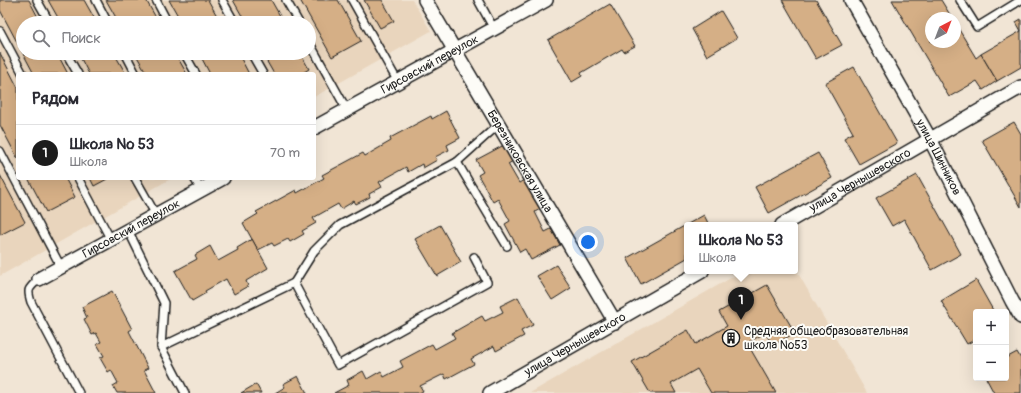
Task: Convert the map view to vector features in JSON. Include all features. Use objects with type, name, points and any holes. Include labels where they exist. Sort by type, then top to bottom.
[{"type":"street","name":"Березниковская улица","points":[[425,0],[615,322]]},
{"type":"street","name":"Гирсовский переулок","points":[[316,127],[546,0]]},
{"type":"street","name":"улица Шинников","points":[[851,0],[930,139],[1016,299],[1021,317]]},
{"type":"street","name":"улица Чернышевского","points":[[787,222],[1021,87]]},
{"type":"street","name":"Гирсовский переулок","points":[[39,279],[219,180]]},
{"type":"street","name":"улица Чернышевского","points":[[490,393],[697,274]]},
{"type":"lane","points":[[37,0],[46,16]]},
{"type":"lane","points":[[96,0],[104,16]]},
{"type":"lane","points":[[156,0],[164,16]]},
{"type":"lane","points":[[222,0],[231,16]]},
{"type":"lane","points":[[286,0],[295,16]]},
{"type":"lane","points":[[352,0],[398,82]]},
{"type":"lane","points":[[478,0],[494,29]]},
{"type":"lane","points":[[960,0],[977,28],[1021,0]]},
{"type":"lane","points":[[0,32],[22,72]]},
{"type":"lane","points":[[316,55],[347,110]]},
{"type":"lane","points":[[70,60],[77,72]]},
{"type":"lane","points":[[129,60],[135,72]]},
{"type":"lane","points":[[188,60],[195,72]]},
{"type":"lane","points":[[255,60],[262,72]]},
{"type":"lane","points":[[161,347],[294,283],[314,251],[340,225],[457,162],[498,125]]},
{"type":"lane","points":[[0,151],[61,267]]},
{"type":"lane","points":[[457,162],[507,246]]},
{"type":"lane","points":[[79,180],[111,240]]},
{"type":"lane","points":[[136,180],[156,215]]},
{"type":"lane","points":[[195,180],[201,190]]},
{"type":"lane","points":[[128,230],[164,303],[161,347],[185,393]]},
{"type":"lane","points":[[294,283],[338,365],[487,282],[474,257]]},
{"type":"lane","points":[[39,279],[31,286],[28,293],[31,302],[80,393]]},
{"type":"shaded area","points":[[0,0],[412,0],[431,31],[316,96],[316,72],[16,72],[16,180],[168,180],[0,276]]},
{"type":"shaded area","points":[[798,273],[867,393],[530,393],[738,274]]},
{"type":"building","points":[[0,0],[29,0],[37,16],[16,16],[16,40],[0,10]]},
{"type":"building","points":[[48,0],[84,0],[93,16],[57,16]]},
{"type":"building","points":[[106,0],[146,0],[155,16],[115,16]]},
{"type":"building","points":[[169,0],[208,0],[217,16],[178,16]]},
{"type":"building","points":[[233,0],[271,0],[280,16],[242,16]]},
{"type":"building","points":[[300,0],[338,0],[361,41],[332,57],[316,28],[316,16],[309,16]]},
{"type":"building","points":[[364,0],[382,0],[394,21],[380,28]]},
{"type":"building","points":[[782,0],[816,0],[842,45],[816,59]]},
{"type":"building","points":[[892,0],[941,0],[948,12],[925,12],[925,48],[961,48],[961,33],[976,58],[981,54],[997,81],[983,90],[977,81],[949,97]]},
{"type":"building","points":[[610,4],[635,46],[624,52],[622,49],[581,73],[582,76],[572,82],[548,40]]},
{"type":"building","points":[[721,11],[737,38],[707,56],[692,29]]},
{"type":"building","points":[[1021,19],[1021,31],[1016,22]]},
{"type":"building","points":[[1021,31],[1021,67],[997,81],[981,54]]},
{"type":"building","points":[[0,53],[16,84],[16,155],[0,125]]},
{"type":"building","points":[[27,60],[61,60],[67,72],[33,72]]},
{"type":"building","points":[[82,60],[118,60],[125,72],[88,72]]},
{"type":"building","points":[[139,60],[179,60],[186,72],[146,72]]},
{"type":"building","points":[[203,60],[242,60],[248,72],[209,72]]},
{"type":"building","points":[[266,60],[304,60],[309,69],[304,72],[273,72]]},
{"type":"building","points":[[854,67],[897,143],[859,164],[844,138],[853,133],[825,83]]},
{"type":"building","points":[[446,111],[460,138],[447,145],[449,150],[435,157],[437,160],[423,168],[422,164],[408,172],[406,167],[379,182],[382,187],[369,194],[370,197],[356,204],[354,201],[341,209],[338,204],[313,218],[316,223],[302,231],[304,234],[290,242],[288,239],[274,246],[272,243],[258,250],[243,223],[258,214],[256,212],[296,190],[297,193],[324,178],[322,175],[363,153],[365,156],[391,141],[390,138],[431,116],[432,119]]},
{"type":"building","points":[[1014,122],[1021,134],[1021,207],[982,140]]},
{"type":"building","points":[[504,145],[513,161],[508,164],[519,183],[524,180],[540,209],[535,212],[545,232],[551,229],[560,245],[531,260],[525,249],[520,252],[505,224],[510,221],[498,199],[493,202],[478,175],[483,172],[476,160]]},
{"type":"building","points":[[818,153],[832,178],[769,213],[755,187]]},
{"type":"building","points":[[0,175],[25,222],[0,235]]},
{"type":"building","points":[[917,175],[961,254],[932,270],[904,219],[892,226],[876,198]]},
{"type":"building","points":[[29,180],[66,180],[75,197],[46,212]]},
{"type":"building","points":[[91,180],[105,180],[94,186]]},
{"type":"building","points":[[704,215],[708,222],[691,222]]},
{"type":"building","points":[[440,225],[461,262],[437,276],[415,239]]},
{"type":"building","points":[[684,226],[684,260],[641,284],[627,258]]},
{"type":"building","points":[[252,239],[268,268],[246,281],[248,286],[234,294],[226,279],[205,291],[206,293],[192,301],[175,271],[197,259],[195,255],[210,246],[218,261],[238,250],[237,248]]},
{"type":"building","points":[[556,265],[571,288],[552,300],[537,276]]},
{"type":"building","points":[[976,280],[992,309],[973,309],[973,341],[967,344],[941,301]]},
{"type":"building","name":"Средняя общеобразовательная школа №53","points":[[767,285],[795,333],[773,345],[765,333],[747,343],[776,393],[711,393],[697,369],[671,384],[676,393],[650,393],[632,362],[688,330],[696,344],[727,326],[719,312]]},
{"type":"building","points":[[112,291],[132,329],[129,331],[148,368],[144,370],[156,393],[117,393],[113,386],[118,383],[111,370],[108,372],[100,358],[104,356],[97,344],[101,342],[96,333],[92,335],[84,319],[87,318],[82,307]]},
{"type":"building","points":[[518,297],[533,325],[521,331],[524,336],[496,351],[494,346],[471,359],[474,364],[446,379],[444,374],[420,386],[423,391],[419,393],[334,393],[349,385],[347,380],[363,371],[367,379],[381,371],[384,377],[403,367],[400,361],[432,344],[435,349],[455,338],[452,333],[482,316],[485,321],[503,312],[500,306]]},
{"type":"building","points":[[1017,352],[1021,359],[1021,393],[994,393],[988,381],[1009,381],[1009,356]]},
{"type":"building","points":[[298,376],[307,393],[275,393],[285,387],[283,384]]},
{"type":"building","points":[[256,384],[261,393],[241,393]]},
{"type":"place","name":"Школа № 53","points":[[741,320]]},
{"type":"place","name":"Средняя общеобразовательная школа №53","points":[[731,338]]}]
